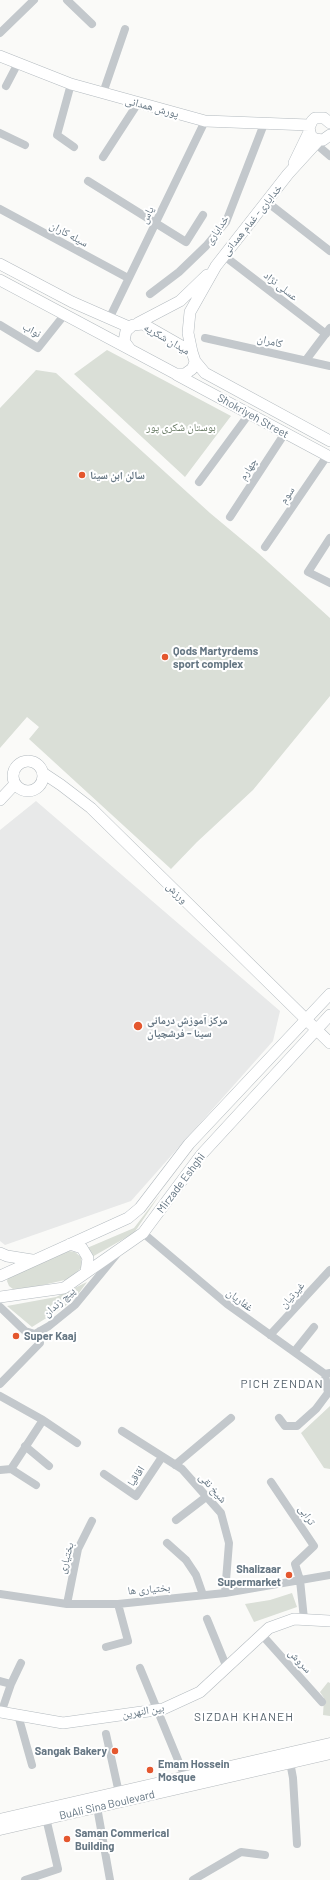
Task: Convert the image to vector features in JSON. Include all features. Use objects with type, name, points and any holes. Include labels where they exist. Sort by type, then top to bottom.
[{"type":"main road","name":"پورش همدانی","points":[[0,56],[71,84],[205,121],[309,128],[312,121],[320,117],[329,120]]},
{"type":"main road","points":[[309,128],[318,142]]},
{"type":"main road","points":[[288,174],[309,128]]},
{"type":"main road","points":[[288,174],[318,142],[324,140],[330,135]]},
{"type":"main road","name":"خدایاری- غمام همدانی","points":[[216,266],[223,255],[288,174]]},
{"type":"main road","points":[[0,264],[72,302],[109,319],[133,325],[180,301],[216,266]]},
{"type":"main road","points":[[194,356],[188,333],[190,312],[216,266]]},
{"type":"main road","points":[[0,280],[176,374]]},
{"type":"main road","name":"میدان شکریه","points":[[130,349],[124,341],[126,331],[133,325],[143,324],[194,356],[192,369],[185,374],[176,374]]},
{"type":"main road","name":"Shokriyeh Street","points":[[194,356],[205,373],[330,441]]},
{"type":"main road","name":"Shokriyeh Street","points":[[176,374],[329,457]]},
{"type":"main road","points":[[27,760],[37,764],[43,773],[41,784],[34,791],[23,791],[14,785],[12,774],[17,765],[22,762],[27,760]]},
{"type":"main road","name":"ورزش","points":[[43,773],[90,808],[330,1043]]},
{"type":"main road","points":[[0,800],[14,785]]},
{"type":"main road","name":"Mirzade Eshghi","points":[[0,1276],[32,1260],[128,1218],[140,1208],[189,1144],[330,994]]},
{"type":"main road","name":"Mirzade Eshghi","points":[[2,1295],[64,1288],[143,1233],[201,1155],[330,1015]]},
{"type":"main road","points":[[189,1144],[201,1155]]},
{"type":"main road","points":[[70,1244],[82,1248],[88,1258],[86,1272]]},
{"type":"main road","points":[[0,1253],[7,1256],[32,1260]]},
{"type":"main road","name":"بین النهرین","points":[[1,1713],[63,1723],[164,1709],[200,1692],[269,1628],[294,1619],[330,1621]]},
{"type":"main road","name":"BuAli Sina Boulevard","points":[[0,1820],[330,1744]]},
{"type":"main road","name":"BuAli Sina Boulevard","points":[[0,1829],[330,1753]]},
{"type":"street","points":[[0,33],[34,0]]},
{"type":"street","points":[[67,0],[92,24]]},
{"type":"street","points":[[103,93],[125,29]]},
{"type":"street","points":[[6,86],[18,63]]},
{"type":"street","points":[[71,84],[58,135],[74,147]]},
{"type":"street","points":[[102,157],[138,103]]},
{"type":"street","name":"یاس","points":[[109,319],[205,121]]},
{"type":"street","name":"خدایاری","points":[[150,294],[179,272],[206,246],[226,222],[264,124]]},
{"type":"street","points":[[0,133],[25,145]]},
{"type":"street","points":[[318,142],[330,156]]},
{"type":"street","points":[[88,181],[186,242],[203,215]]},
{"type":"street","points":[[266,202],[330,251]]},
{"type":"street","name":"سیله کاران","points":[[0,209],[128,278]]},
{"type":"street","name":"عسلی نژاد","points":[[223,255],[328,331]]},
{"type":"street","name":"نواب","points":[[1,325],[38,348],[65,314]]},
{"type":"street","points":[[306,360],[328,331]]},
{"type":"street","name":"کامران","points":[[205,338],[330,366]]},
{"type":"street","points":[[199,482],[249,414]]},
{"type":"street","name":"چهارم","points":[[230,517],[285,433]]},
{"type":"street","name":"سوم","points":[[265,547],[329,457]]},
{"type":"street","points":[[330,538],[308,572],[330,583]]},
{"type":"street","name":"غفاریان","points":[[143,1233],[226,1304],[294,1352],[328,1373]]},
{"type":"street","name":"پیچ زندان","points":[[0,1308],[25,1331],[35,1334],[75,1305],[100,1277],[122,1248]]},
{"type":"street","name":"غیرتیان","points":[[270,1335],[330,1270]]},
{"type":"street","points":[[294,1352],[314,1327]]},
{"type":"street","points":[[0,1384],[40,1343],[40,1331]]},
{"type":"street","points":[[279,1418],[285,1426],[297,1426],[316,1409],[328,1393],[328,1373]]},
{"type":"street","points":[[0,1396],[43,1420],[77,1443]]},
{"type":"street","points":[[175,1465],[231,1418]]},
{"type":"street","points":[[11,1469],[43,1420]]},
{"type":"street","name":"شیخ نقی","points":[[122,1431],[182,1469],[222,1513],[229,1543],[225,1593]]},
{"type":"street","points":[[25,1446],[49,1466]]},
{"type":"street","name":"اقاقیا","points":[[104,1474],[136,1496],[162,1457]]},
{"type":"street","points":[[0,1470],[11,1469],[36,1485]]},
{"type":"street","name":"ترابی","points":[[271,1482],[314,1546],[295,1564],[300,1580]]},
{"type":"street","points":[[176,1520],[206,1497]]},
{"type":"street","name":"بختیاری","points":[[67,1604],[78,1549],[92,1521]]},
{"type":"street","points":[[168,1544],[186,1560],[196,1575],[203,1595]]},
{"type":"street","name":"بختیاری ها","points":[[0,1594],[67,1604],[118,1604],[225,1593],[330,1575]]},
{"type":"street","points":[[300,1580],[304,1619]]},
{"type":"street","points":[[106,1647],[128,1641],[118,1604]]},
{"type":"street","points":[[207,1619],[227,1668]]},
{"type":"street","name":"سروش","points":[[262,1635],[322,1702]]},
{"type":"street","points":[[1,1713],[11,1684],[21,1663]]},
{"type":"street","points":[[140,1668],[185,1777]]},
{"type":"street","points":[[0,1681],[11,1684]]},
{"type":"street","points":[[18,1716],[32,1765]]},
{"type":"street","points":[[106,1734],[120,1793]]},
{"type":"street","points":[[290,1762],[293,1778],[297,1844]]},
{"type":"street","points":[[97,1807],[110,1880]]},
{"type":"street","points":[[25,1880],[58,1869],[46,1818]]},
{"type":"street","points":[[194,1880],[241,1852],[265,1855]]},
{"type":"shaded area","name":"مرکز آموزش درمانی سینا - فرشچیان","points":[[36,801],[280,1011],[273,1041],[131,1201],[5,1245],[0,1241],[0,830]]},
{"type":"green space","name":"بوستان شکری پور","points":[[107,350],[231,416],[185,477],[74,374]]},
{"type":"green space","name":"Qods Martyrdems sport complex","points":[[36,370],[56,373],[210,513],[258,553],[330,618],[330,696],[253,790],[197,842],[171,869],[29,739],[39,727],[27,717],[0,748],[0,408]]},
{"type":"green space","points":[[161,1193],[134,1233],[92,1257],[87,1248],[134,1228]]},
{"type":"green space","points":[[69,1251],[75,1252],[81,1257],[82,1267],[69,1279],[30,1288],[13,1289],[9,1286],[7,1281],[8,1276]]},
{"type":"green space","points":[[87,1282],[76,1297],[64,1307],[32,1327],[7,1306],[56,1297]]},
{"type":"green space","points":[[330,1406],[330,1469],[324,1468],[301,1433]]},
{"type":"green space","points":[[292,1593],[297,1607],[254,1622],[245,1604],[270,1600]]},
{"type":"green space","points":[[328,1682],[330,1683],[330,1716],[323,1715],[324,1698],[320,1692]]},
{"type":"place","name":"سالن ابن سینا","points":[[82,475]]},
{"type":"place","name":"Qods Martyrdems sport complex","points":[[165,657]]},
{"type":"place","name":"مرکز آموزش درمانی سینا - فرشچیان","points":[[138,1026]]},
{"type":"place","name":"Super Kaaj","points":[[16,1336]]},
{"type":"place","name":"Shalizaar Supermarket","points":[[289,1575]]},
{"type":"place","name":"Sangak Bakery","points":[[115,1751]]},
{"type":"place","name":"Emam Hossein Mosque","points":[[150,1770]]},
{"type":"place","name":"Saman Commerical Building","points":[[67,1839]]},
{"type":"district","name":"PICH ZENDAN","points":[[282,1384]]},
{"type":"district","name":"SIZDAH KHANEH","points":[[244,1717]]}]
